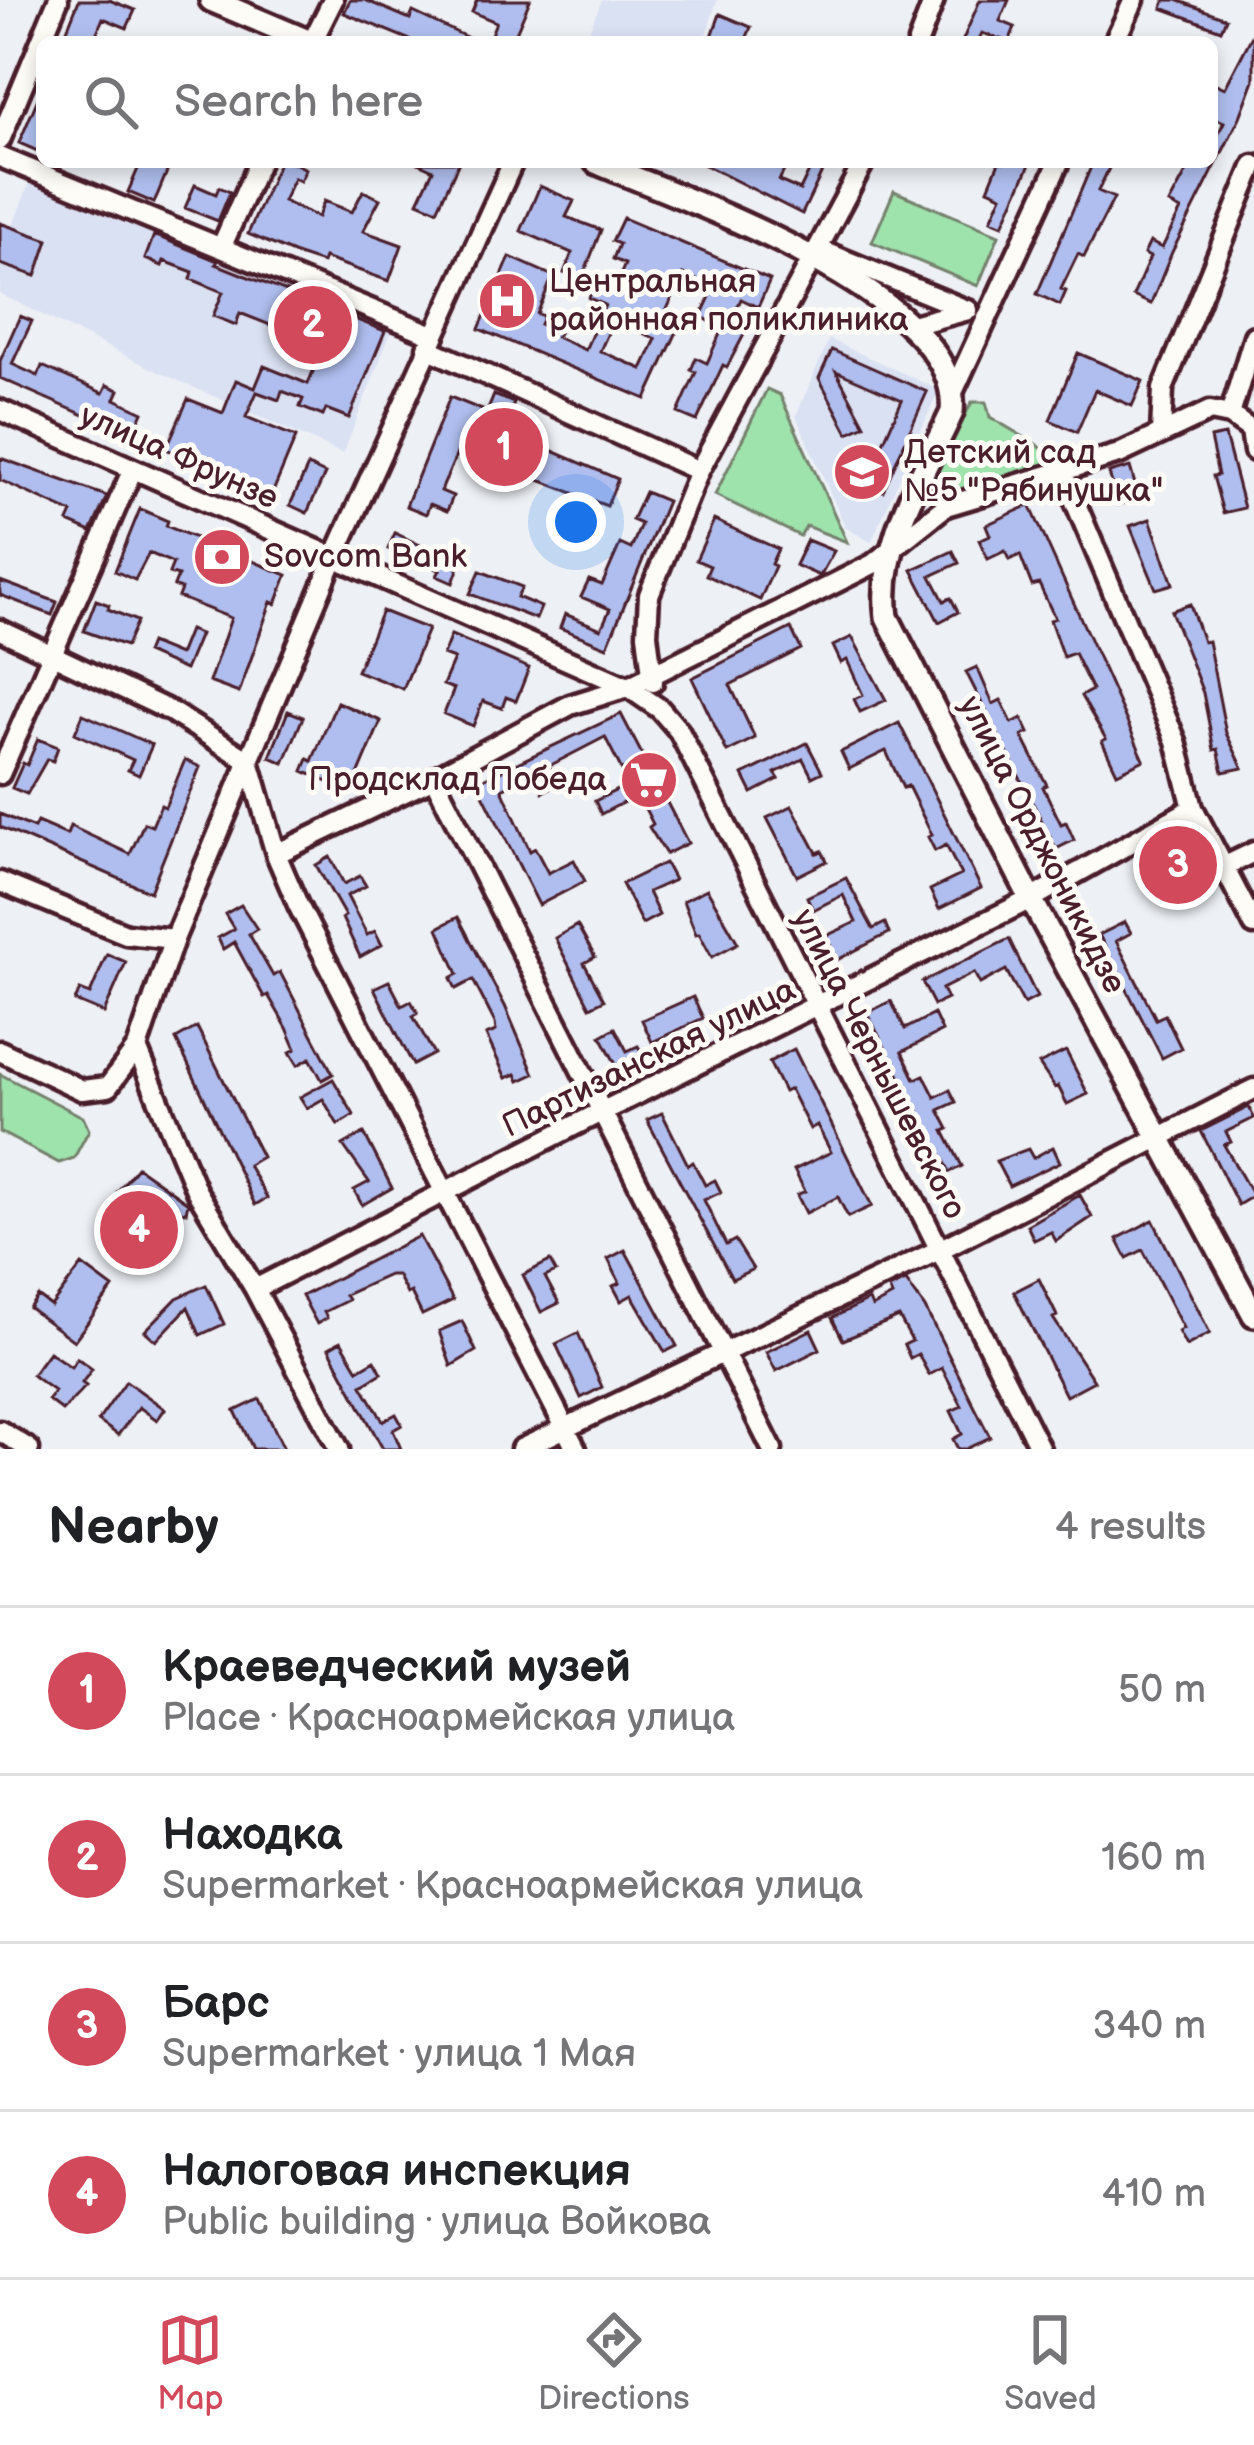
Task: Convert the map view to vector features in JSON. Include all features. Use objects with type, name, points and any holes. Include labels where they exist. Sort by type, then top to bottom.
[{"type":"main road","points":[[211,0],[297,36]]},
{"type":"main road","points":[[611,168],[817,253],[909,326],[944,365],[954,390]]},
{"type":"main road","name":"улица Орджоникидзе","points":[[954,390],[952,412],[892,545],[884,595],[887,616],[1031,899],[1254,1315]]},
{"type":"street","points":[[43,36],[58,0]]},
{"type":"street","points":[[314,36],[332,0]]},
{"type":"street","points":[[919,36],[934,0]]},
{"type":"street","points":[[1117,36],[1134,0]]},
{"type":"street","points":[[0,140],[36,53]]},
{"type":"street","points":[[0,157],[430,341],[699,471]]},
{"type":"street","points":[[1161,434],[1163,388],[1254,165]]},
{"type":"street","points":[[221,248],[256,168]]},
{"type":"street","points":[[0,1051],[82,1090],[108,1087],[137,1048],[174,939],[334,558],[510,168]]},
{"type":"street","points":[[660,709],[651,676],[649,595],[699,471],[861,168]]},
{"type":"street","points":[[954,390],[1056,168]]},
{"type":"street","points":[[817,253],[968,310]]},
{"type":"street","points":[[909,326],[994,303]]},
{"type":"street","points":[[1230,415],[1254,336]]},
{"type":"street","name":"улица Фрунзе","points":[[0,410],[628,687],[660,709]]},
{"type":"street","points":[[276,854],[434,778],[570,705],[628,687],[872,564],[946,506],[1119,454],[1210,411],[1230,415],[1252,441]]},
{"type":"street","points":[[0,774],[132,471]]},
{"type":"street","points":[[1062,471],[1176,741],[1193,808],[1254,925]]},
{"type":"street","points":[[0,630],[170,711],[249,761],[276,854],[298,905],[576,1449]]},
{"type":"street","name":"улица Чернышевского","points":[[660,709],[679,731],[1040,1449]]},
{"type":"street","points":[[434,778],[772,1449]]},
{"type":"street","name":"Партизанская улица","points":[[255,1289],[1031,899],[1193,808]]},
{"type":"street","points":[[1225,866],[1254,851]]},
{"type":"street","points":[[0,882],[126,934],[174,939]]},
{"type":"street","points":[[137,1048],[196,1190],[255,1289],[339,1449]]},
{"type":"street","points":[[520,1449],[939,1250],[1254,1089]]},
{"type":"street","points":[[0,1431],[29,1449]]},
{"type":"shaded area","points":[[602,0],[717,0],[706,36],[587,36]]},
{"type":"shaded area","points":[[31,179],[393,327],[343,454],[0,294],[0,259]]},
{"type":"shaded area","name":"Детский сад №5 \"Рябинушка\"","points":[[829,339],[939,390],[871,542],[846,528],[796,416]]},
{"type":"green space","points":[[894,191],[999,235],[978,286],[872,242]]},
{"type":"green space","points":[[767,389],[780,395],[847,542],[806,526],[800,536],[715,495]]},
{"type":"green space","points":[[972,402],[986,402],[990,417],[1039,446],[1058,464],[946,500],[936,495],[931,480]]},
{"type":"green space","points":[[0,1074],[83,1117],[89,1130],[74,1158],[59,1163],[0,1132]]},
{"type":"building","points":[[79,0],[109,0],[135,10],[127,28],[103,18],[96,36],[64,36]]},
{"type":"building","points":[[350,0],[365,0],[410,19],[413,12],[464,36],[400,36],[344,13]]},
{"type":"building","points":[[477,0],[530,0],[515,36],[490,36],[496,22],[472,12]]},
{"type":"building","points":[[980,0],[1009,0],[1000,21],[1015,27],[1011,36],[965,36]]},
{"type":"building","points":[[1165,0],[1226,18],[1221,30],[1162,8]]},
{"type":"building","points":[[720,14],[751,27],[747,36],[712,36]]},
{"type":"building","points":[[1254,32],[1254,80],[1218,161],[1218,134],[1224,122],[1218,120],[1218,85],[1225,88]]},
{"type":"building","points":[[36,103],[36,150],[19,143]]},
{"type":"building","points":[[138,168],[169,168],[154,203],[128,192]]},
{"type":"building","points":[[276,168],[304,168],[300,181],[294,178],[283,201],[318,217],[324,201],[352,212],[363,191],[380,199],[363,231],[402,245],[389,281],[324,258],[322,263],[298,255],[248,234]]},
{"type":"building","points":[[429,168],[456,168],[437,210],[418,202],[433,170]]},
{"type":"building","points":[[711,168],[785,168],[779,181],[800,190],[811,168],[824,168],[802,214]]},
{"type":"building","points":[[997,168],[1028,168],[1003,225],[991,220],[1002,195],[988,189]]},
{"type":"building","points":[[1090,168],[1109,168],[1098,191],[1114,198],[1084,257],[1078,254],[1061,289],[1066,291],[1060,305],[1037,294]]},
{"type":"building","points":[[1189,168],[1214,168],[1151,304],[1133,296],[1150,257],[1144,254],[1150,242],[1162,248],[1181,210],[1169,204]]},
{"type":"building","points":[[195,185],[216,194],[219,187],[230,192],[218,221],[185,208]]},
{"type":"building","points":[[540,186],[574,201],[566,217],[601,230],[582,279],[564,273],[572,253],[521,231]]},
{"type":"building","points":[[623,218],[770,280],[758,307],[741,299],[732,320],[748,327],[727,367],[723,365],[697,421],[678,413],[696,372],[691,370],[696,358],[707,363],[722,329],[701,316],[714,288],[683,274],[664,316],[681,323],[646,399],[479,329],[510,257],[553,276],[537,314],[544,316],[540,324],[585,350],[605,305],[589,298],[595,284],[613,292],[625,264],[613,259],[619,244],[612,241]],"holes":[[[614,320],[656,339],[642,369],[600,351]]]},
{"type":"building","points":[[0,223],[48,240],[36,276],[0,264]]},
{"type":"building","points":[[154,235],[385,331],[349,418],[326,409],[323,416],[300,407],[303,399],[282,391],[279,400],[257,392],[246,417],[296,437],[272,494],[166,449],[188,399],[223,413],[236,380],[255,388],[264,366],[308,384],[323,346],[240,313],[236,325],[213,316],[223,292],[191,279],[193,272],[145,259]]},
{"type":"building","points":[[20,316],[32,321],[12,364],[38,376],[42,366],[103,393],[107,385],[119,390],[115,399],[143,412],[132,436],[0,378],[0,361]]},
{"type":"building","points":[[832,350],[927,392],[883,491],[874,487],[870,472],[902,400],[836,371],[865,425],[848,433],[819,378]]},
{"type":"building","points":[[1078,353],[1143,381],[1132,406],[1095,390],[1077,432],[1050,420]]},
{"type":"building","points":[[494,395],[514,403],[504,430],[618,479],[607,506],[539,480],[542,474],[510,461],[507,466],[459,449],[441,491],[453,496],[447,511],[430,504],[426,514],[406,506],[450,397],[487,412]]},
{"type":"building","points":[[1225,435],[1244,508],[1223,513],[1210,438]]},
{"type":"building","points":[[0,458],[107,496],[91,532],[68,522],[72,513],[0,480]]},
{"type":"building","points":[[308,466],[325,474],[307,513],[290,505]]},
{"type":"building","points":[[1130,467],[1139,498],[1118,505],[1109,473]]},
{"type":"building","points":[[645,492],[667,501],[607,647],[560,628],[565,614],[601,629],[610,609],[581,597],[589,580],[602,585],[620,544],[631,549],[641,524],[632,520]]},
{"type":"building","points":[[1030,505],[1144,760],[1117,773],[1102,741],[1106,739],[1081,696],[1092,690],[1074,653],[1063,657],[1050,620],[1055,618],[1039,584],[1032,586],[1020,555],[1009,560],[1005,551],[988,559],[979,540],[990,535],[986,525]]},
{"type":"building","points":[[140,509],[168,521],[166,526],[287,575],[276,604],[271,602],[239,693],[209,682],[231,618],[178,597],[181,589],[174,586],[178,576],[169,573],[173,563],[149,553],[135,580],[115,571]]},
{"type":"building","points":[[1150,519],[1173,584],[1156,589],[1130,526]]},
{"type":"building","points":[[714,520],[778,549],[760,600],[706,575],[710,566],[696,560]]},
{"type":"building","points":[[395,533],[460,564],[453,583],[437,576],[440,570],[388,549]]},
{"type":"building","points":[[807,540],[834,551],[820,576],[795,565]]},
{"type":"building","points":[[953,551],[959,563],[931,576],[944,601],[951,598],[958,612],[939,622],[912,570]]},
{"type":"building","points":[[480,571],[522,587],[517,597],[541,607],[536,619],[470,594]]},
{"type":"building","points":[[0,581],[57,602],[52,615],[0,595]]},
{"type":"building","points":[[96,600],[137,621],[126,646],[84,631]]},
{"type":"building","points":[[1190,604],[1203,642],[1208,641],[1226,733],[1243,768],[1223,772],[1218,749],[1214,750],[1203,693],[1171,611]]},
{"type":"building","points":[[382,611],[428,629],[403,689],[357,671]]},
{"type":"building","points":[[791,628],[801,649],[730,685],[755,738],[727,752],[692,678]]},
{"type":"building","points":[[189,630],[200,634],[185,670],[146,653],[150,643],[179,655]]},
{"type":"building","points":[[451,635],[529,668],[516,701],[506,697],[502,708],[483,701],[473,726],[444,714],[454,689],[443,685],[454,659],[443,655]]},
{"type":"building","points":[[852,637],[886,700],[860,712],[854,699],[863,695],[847,660],[841,663],[833,646]]},
{"type":"building","points":[[977,667],[993,704],[1001,700],[1012,723],[1022,718],[1029,733],[1022,736],[1047,785],[1043,787],[1074,840],[1056,849],[966,672]]},
{"type":"building","points":[[337,702],[381,721],[351,792],[303,771],[308,759],[312,761]]},
{"type":"building","points":[[288,711],[303,717],[284,763],[270,757]]},
{"type":"building","points":[[83,714],[152,745],[139,775],[128,770],[133,760],[75,733]]},
{"type":"building","points":[[621,714],[688,843],[666,854],[649,827],[653,824],[638,795],[601,814],[595,801],[629,784],[605,737],[549,766],[559,783],[543,792],[534,773],[502,789],[530,851],[535,848],[548,873],[574,860],[585,881],[539,905],[477,782]]},
{"type":"building","points":[[899,723],[981,888],[939,909],[930,890],[961,875],[946,845],[935,851],[908,786],[903,788],[886,751],[849,769],[841,752]]},
{"type":"building","points":[[38,739],[58,747],[27,794],[12,788]]},
{"type":"building","points":[[807,743],[822,772],[812,777],[803,759],[775,773],[779,779],[752,793],[743,775]]},
{"type":"building","points":[[185,760],[200,767],[150,892],[0,827],[0,814],[67,835],[70,826],[130,854],[144,823],[152,826],[161,805],[165,807]]},
{"type":"building","points":[[792,806],[817,853],[822,851],[827,861],[797,876],[767,818]]},
{"type":"building","points":[[1184,847],[1198,874],[1175,885],[1162,858]]},
{"type":"building","points":[[330,857],[344,884],[360,876],[366,886],[347,896],[367,935],[375,931],[382,945],[360,957],[345,916],[316,865]]},
{"type":"building","points":[[665,863],[674,880],[648,892],[659,915],[642,924],[622,884]]},
{"type":"building","points":[[846,878],[873,929],[885,923],[889,933],[837,960],[826,936],[856,922],[843,895],[813,910],[807,897]]},
{"type":"building","points":[[707,889],[738,943],[712,957],[696,934],[683,901]]},
{"type":"building","points":[[241,905],[257,929],[249,934],[273,976],[280,972],[333,1074],[322,1080],[310,1058],[298,1065],[290,1052],[296,1049],[287,1028],[234,942],[223,949],[218,938],[234,929],[225,914]]},
{"type":"building","points":[[458,917],[534,1074],[519,1081],[516,1074],[506,1078],[486,1035],[496,1031],[495,1023],[473,980],[456,989],[451,978],[458,974],[438,928]]},
{"type":"building","points":[[1125,922],[1131,933],[1116,941],[1156,1019],[1165,1015],[1181,1048],[1162,1058],[1099,935]]},
{"type":"building","points":[[577,925],[595,957],[584,963],[604,1000],[590,1007],[555,938]]},
{"type":"building","points":[[1009,939],[1037,997],[1024,1004],[1006,970],[980,984],[974,973],[942,989],[947,999],[934,1005],[922,982]]},
{"type":"building","points":[[107,954],[126,962],[104,1013],[75,1001],[80,990],[90,994]]},
{"type":"building","points":[[389,981],[402,1006],[411,1001],[418,1013],[413,1016],[434,1054],[413,1065],[374,988]]},
{"type":"building","points":[[693,997],[703,1018],[652,1042],[642,1020]]},
{"type":"building","points":[[891,1001],[905,1029],[934,1014],[942,1031],[902,1052],[915,1079],[924,1075],[935,1097],[950,1090],[956,1102],[939,1110],[962,1166],[950,1172],[867,1013]]},
{"type":"building","points":[[197,1027],[262,1157],[248,1165],[267,1198],[255,1205],[176,1039]]},
{"type":"building","points":[[615,1028],[627,1051],[638,1046],[644,1057],[619,1070],[601,1036]]},
{"type":"building","points":[[794,1049],[872,1206],[848,1217],[838,1197],[806,1213],[797,1195],[805,1191],[794,1170],[831,1152],[817,1125],[810,1129],[790,1089],[784,1092],[769,1062]]},
{"type":"building","points":[[1066,1051],[1088,1094],[1067,1104],[1039,1064]]},
{"type":"building","points":[[333,1079],[354,1115],[338,1125],[323,1099],[307,1108],[300,1097]]},
{"type":"building","points":[[1249,1107],[1254,1118],[1226,1132],[1231,1142],[1224,1145],[1253,1196],[1238,1205],[1201,1131]]},
{"type":"building","points":[[662,1113],[688,1165],[693,1162],[705,1185],[715,1180],[721,1192],[704,1200],[726,1245],[735,1240],[753,1269],[732,1279],[647,1120]]},
{"type":"building","points":[[364,1133],[392,1188],[362,1205],[354,1190],[369,1182],[343,1145]]},
{"type":"building","points":[[1053,1147],[1060,1162],[1009,1186],[996,1161],[1028,1149],[1033,1158]]},
{"type":"building","points":[[137,1167],[188,1203],[186,1212],[173,1210],[131,1266],[107,1248],[137,1208],[117,1192]]},
{"type":"building","points":[[1080,1195],[1092,1217],[1056,1241],[1051,1232],[1034,1240],[1027,1225]]},
{"type":"building","points":[[1153,1220],[1210,1333],[1186,1346],[1178,1331],[1183,1328],[1143,1250],[1127,1258],[1117,1239]]},
{"type":"building","points":[[419,1236],[453,1300],[422,1315],[397,1275],[389,1275],[345,1295],[348,1300],[324,1312],[327,1318],[317,1324],[302,1296]]},
{"type":"building","points":[[625,1250],[677,1346],[665,1352],[632,1295],[621,1301],[613,1286],[620,1283],[608,1259]]},
{"type":"building","points":[[550,1261],[556,1272],[545,1277],[559,1303],[541,1312],[523,1275]]},
{"type":"building","points":[[82,1265],[113,1288],[74,1341],[29,1308],[38,1296],[51,1306]]},
{"type":"building","points":[[1039,1279],[1057,1316],[1053,1318],[1094,1381],[1066,1396],[1014,1292]]},
{"type":"building","points":[[906,1281],[925,1308],[990,1437],[966,1449],[958,1449],[953,1439],[962,1434],[951,1411],[962,1406],[942,1368],[929,1375],[918,1354],[910,1358],[904,1345],[912,1341],[899,1317],[843,1340],[832,1318],[869,1300],[872,1307],[892,1296],[889,1289]]},
{"type":"building","points":[[206,1285],[224,1324],[200,1335],[188,1307],[156,1341],[145,1331],[177,1298]]},
{"type":"building","points":[[462,1321],[476,1351],[451,1366],[439,1331]]},
{"type":"building","points":[[811,1330],[820,1349],[776,1371],[766,1352]]},
{"type":"building","points":[[578,1333],[602,1387],[581,1398],[556,1344]]},
{"type":"building","points":[[341,1341],[358,1370],[375,1360],[382,1373],[362,1385],[383,1421],[396,1414],[402,1425],[393,1430],[401,1449],[383,1449],[329,1348]]},
{"type":"building","points":[[49,1352],[71,1367],[77,1358],[92,1369],[82,1383],[86,1386],[62,1411],[48,1400],[54,1391],[32,1375]]},
{"type":"building","points":[[126,1381],[165,1409],[157,1420],[139,1407],[118,1435],[98,1421]]},
{"type":"building","points":[[260,1399],[284,1449],[253,1449],[235,1411]]},
{"type":"place","name":"Центральная районная поликлиника","points":[[507,301]]},
{"type":"place","name":"Находка","points":[[313,325]]},
{"type":"place","name":"Краеведческий музей","points":[[504,447]]},
{"type":"place","name":"Детский сад №5 \"Рябинушка\"","points":[[862,472]]},
{"type":"place","name":"Sovcom Bank","points":[[222,557]]},
{"type":"place","name":"Продсклад Победа","points":[[649,780]]},
{"type":"place","name":"Барс","points":[[1178,865]]},
{"type":"place","name":"Налоговая инспекция","points":[[139,1230]]}]
